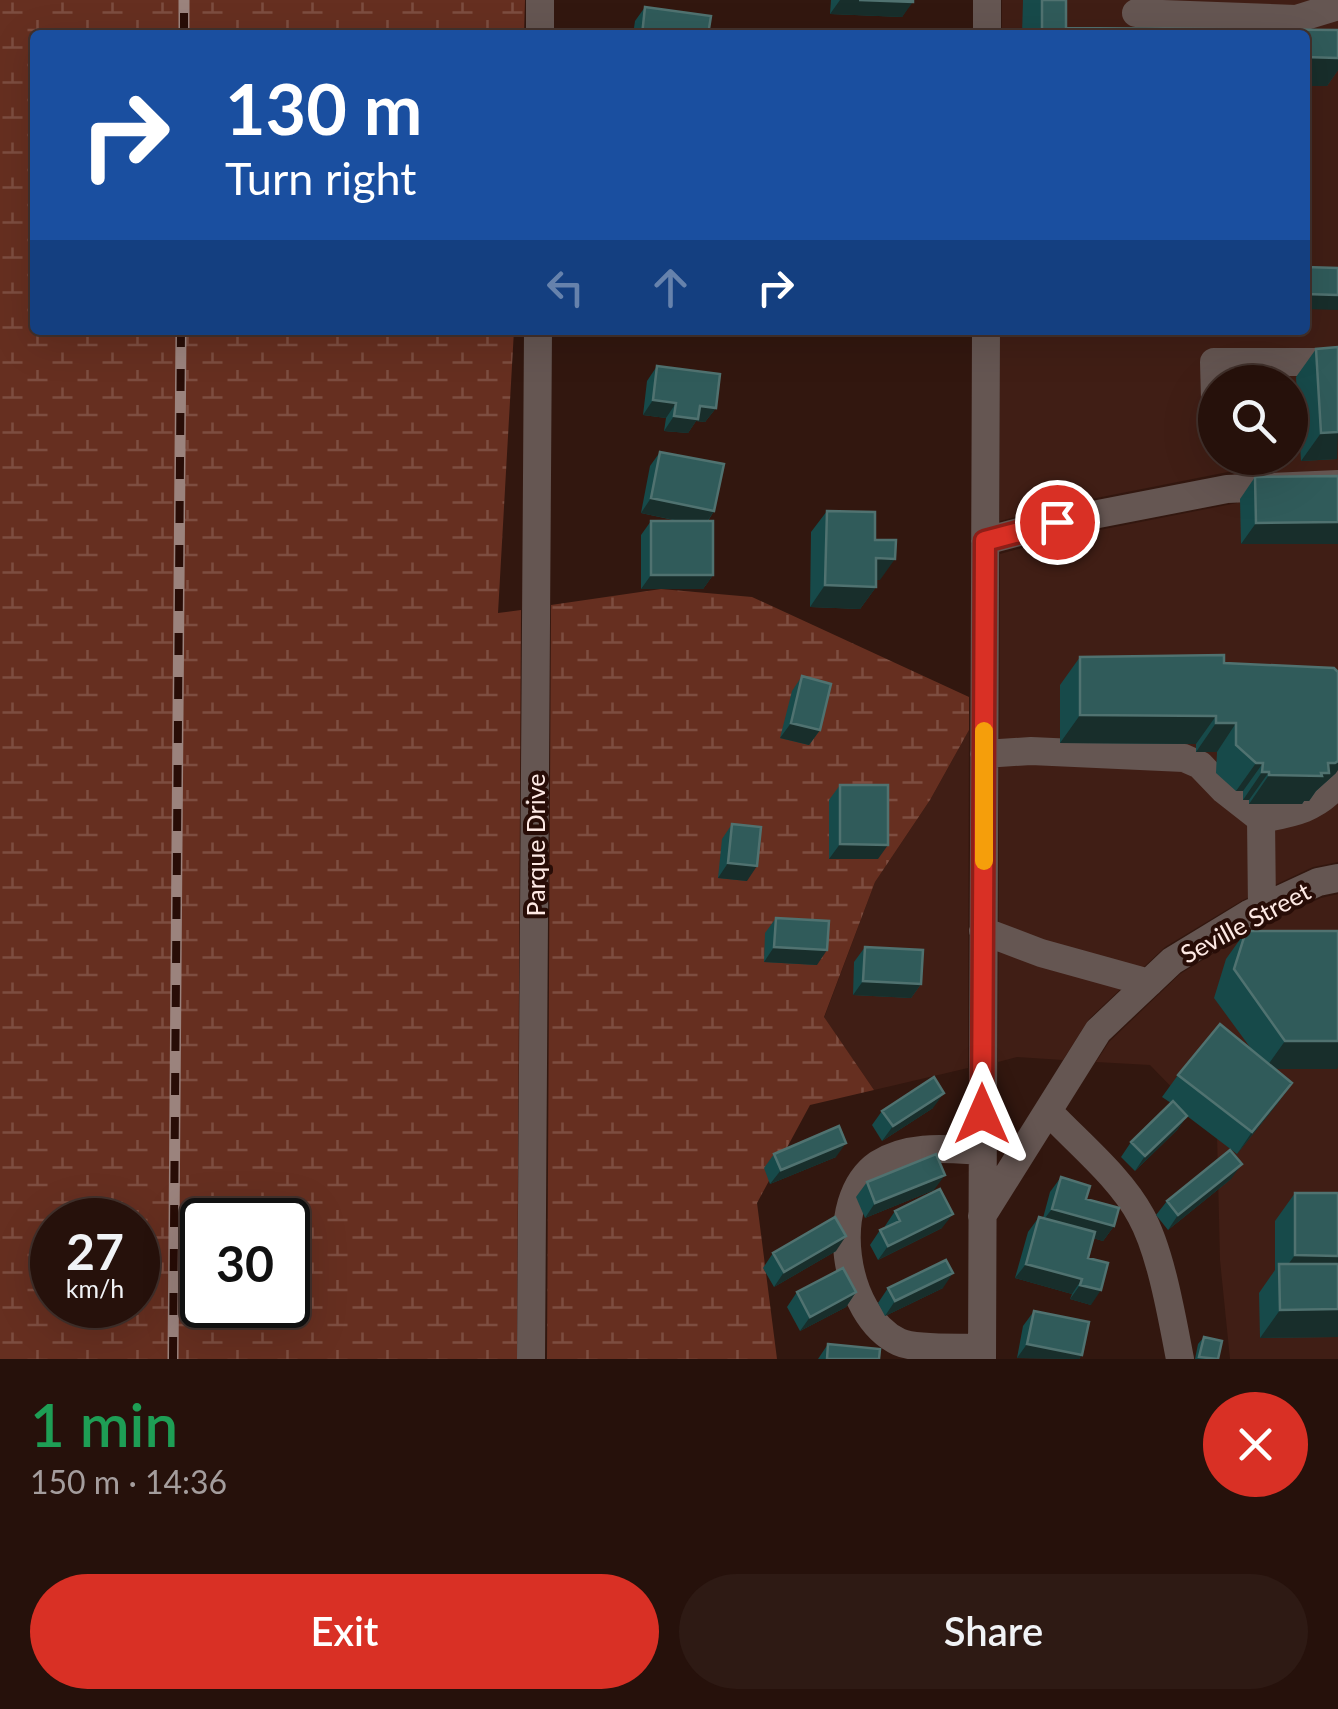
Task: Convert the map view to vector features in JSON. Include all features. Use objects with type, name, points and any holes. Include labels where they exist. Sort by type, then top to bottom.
[{"type":"street","points":[[540,0],[540,30]]},
{"type":"street","points":[[987,0],[987,30]]},
{"type":"street","points":[[1136,13],[1296,19],[1338,6]]},
{"type":"street","name":"Parque Drive","points":[[532,1359],[538,335]]},
{"type":"street","points":[[982,1151],[938,1148],[900,1154],[862,1178],[851,1201],[847,1234],[854,1290],[866,1315],[882,1332],[902,1344],[982,1354],[986,335]]},
{"type":"street","points":[[1308,368],[1338,362]]},
{"type":"street","points":[[985,541],[1057,522],[1220,490],[1338,484]]},
{"type":"street","points":[[984,754],[1031,751],[1184,758],[1200,764],[1224,790],[1261,819],[1298,812],[1324,800],[1338,783]]},
{"type":"street","points":[[1261,819],[1262,908]]},
{"type":"street","name":"Seville Street","points":[[982,1216],[1098,1031],[1172,961],[1262,908],[1318,882],[1338,878]]},
{"type":"street","points":[[983,932],[1149,983]]},
{"type":"street","points":[[1048,1111],[1115,1182],[1142,1217],[1169,1299],[1180,1359]]},
{"type":"shaded area","points":[[1002,0],[1338,0],[1338,862],[1313,867],[1243,900],[1165,947],[1089,1019],[1063,1060],[1017,1057],[998,1062],[1000,554],[1059,538],[1237,503],[1234,475],[1308,475],[1308,365],[1198,365],[1198,475],[1213,475],[1000,521],[1000,335],[1310,335],[1310,30],[1002,30]]},
{"type":"shaded area","points":[[969,730],[968,1068],[874,1090],[824,1018],[875,882],[930,800]]},
{"type":"shaded area","points":[[1338,894],[1338,1359],[1230,1359],[1220,1260],[1217,1134],[1150,1065],[1096,1062],[1109,1042],[1180,974],[1255,928]]},
{"type":"green space","points":[[0,0],[525,0],[524,30],[30,30],[30,335],[514,335],[498,613],[521,610],[517,1359],[0,1359]]},
{"type":"green space","points":[[661,589],[752,597],[969,697],[969,730],[930,800],[875,882],[824,1017],[874,1090],[810,1105],[757,1203],[777,1359],[547,1359],[551,605]]},
{"type":"building","points":[[1042,0],[1066,0],[1066,28],[1338,30],[1338,58],[1310,57],[1310,30],[1042,30]]},
{"type":"building","points":[[645,7],[711,16],[709,30],[643,30]]},
{"type":"building","points":[[1310,267],[1338,268],[1338,295],[1310,294]]},
{"type":"building","points":[[1338,347],[1338,432],[1321,433],[1316,349]]},
{"type":"building","points":[[657,366],[720,374],[716,408],[700,406],[698,419],[674,416],[676,403],[653,400]]},
{"type":"building","points":[[660,452],[724,464],[714,511],[651,498]]},
{"type":"building","points":[[1338,476],[1338,522],[1256,523],[1255,477]]},
{"type":"building","points":[[827,511],[875,512],[875,540],[896,540],[895,559],[876,558],[876,587],[825,585]]},
{"type":"building","points":[[651,521],[713,521],[713,575],[651,575]]},
{"type":"building","points":[[1224,655],[1224,663],[1334,668],[1338,672],[1338,761],[1328,763],[1329,773],[1321,773],[1322,776],[1262,772],[1263,763],[1256,763],[1236,745],[1236,723],[1216,723],[1216,716],[1080,715],[1080,657]]},
{"type":"building","points":[[802,676],[831,684],[820,730],[791,723]]},
{"type":"building","points":[[840,785],[888,785],[888,845],[840,844]]},
{"type":"building","points":[[732,824],[761,827],[757,866],[728,863]]},
{"type":"building","points":[[776,918],[829,921],[827,950],[774,947]]},
{"type":"building","points":[[1246,931],[1338,931],[1338,1041],[1285,1041],[1234,969]]},
{"type":"building","points":[[865,947],[923,950],[921,984],[863,981]]},
{"type":"building","points":[[1220,1024],[1292,1083],[1252,1132],[1178,1075]]},
{"type":"building","points":[[934,1077],[944,1093],[893,1126],[882,1111]]},
{"type":"building","points":[[1173,1101],[1187,1116],[1145,1156],[1131,1142]]},
{"type":"building","points":[[839,1126],[846,1143],[781,1170],[774,1154]]},
{"type":"building","points":[[1230,1150],[1242,1164],[1178,1215],[1167,1201]]},
{"type":"building","points":[[936,1154],[945,1175],[875,1203],[867,1182]]},
{"type":"building","points":[[1061,1177],[1090,1186],[1086,1199],[1119,1208],[1114,1226],[1052,1209]]},
{"type":"building","points":[[940,1189],[953,1214],[888,1246],[880,1230],[900,1221],[895,1211]]},
{"type":"building","points":[[1295,1193],[1338,1193],[1338,1256],[1295,1255]]},
{"type":"building","points":[[835,1217],[846,1236],[784,1272],[773,1253]]},
{"type":"building","points":[[1039,1217],[1095,1232],[1088,1258],[1108,1263],[1101,1290],[1080,1285],[1082,1279],[1026,1264]]},
{"type":"building","points":[[946,1260],[953,1273],[895,1301],[888,1288]]},
{"type":"building","points":[[1279,1264],[1338,1264],[1338,1309],[1280,1310]]},
{"type":"building","points":[[843,1268],[856,1292],[810,1317],[797,1292]]},
{"type":"building","points":[[1034,1311],[1089,1322],[1082,1355],[1027,1344]]},
{"type":"building","points":[[1204,1337],[1222,1341],[1218,1359],[1199,1357]]},
{"type":"building","points":[[828,1344],[880,1349],[879,1359],[827,1359]]},
{"type":"railway","points":[[184,0],[184,30]]},
{"type":"railway","points":[[173,1359],[181,335]]},
{"type":"slow traffic","points":[[984,731],[984,861]]},
{"type":"route","points":[[982,1114],[985,541],[1057,522]]}]
